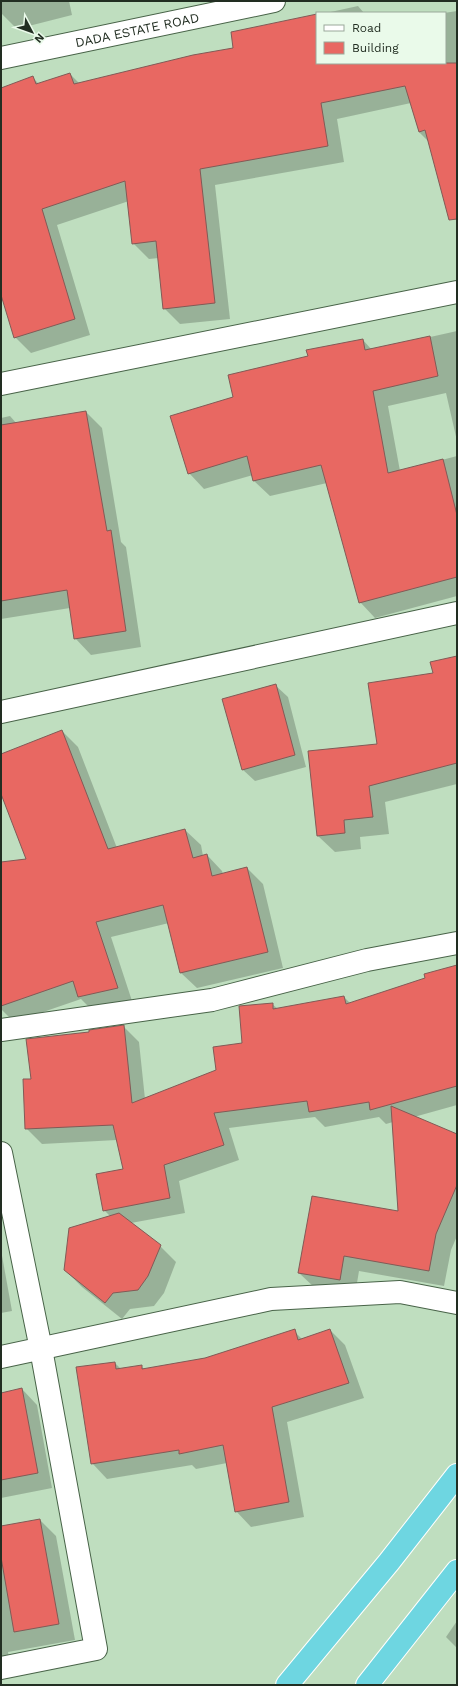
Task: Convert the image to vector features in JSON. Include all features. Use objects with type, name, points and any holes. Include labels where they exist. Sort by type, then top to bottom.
[{"type":"highway","points":[[287,1685],[389,1562],[457,1475]]},
{"type":"highway","points":[[367,1685],[457,1571]]},
{"type":"street","name":"DADA ESTATE ROAD","points":[[1,58],[274,1]]},
{"type":"street","points":[[1,384],[457,292]]},
{"type":"street","points":[[1,712],[457,613]]},
{"type":"street","points":[[1,1030],[212,1000],[367,960],[457,943]]},
{"type":"street","points":[[1,1154],[41,1349],[96,1649],[1,1668]]},
{"type":"street","points":[[1,1357],[271,1299],[400,1292],[457,1303]]},
{"type":"building","points":[[316,14],[316,64],[457,63],[457,219],[449,220],[425,130],[419,132],[405,86],[321,103],[328,146],[200,169],[215,303],[163,309],[156,241],[132,244],[125,181],[42,209],[75,319],[14,338],[1,295],[1,88],[33,76],[36,84],[70,73],[74,84],[193,55],[233,48],[231,32]]},
{"type":"building","points":[[430,336],[438,376],[373,391],[388,473],[443,459],[457,515],[457,577],[359,603],[321,465],[253,481],[247,456],[188,474],[170,416],[233,397],[228,375],[308,356],[306,350],[363,339],[365,350]]},
{"type":"building","points":[[86,411],[107,531],[111,530],[126,631],[74,639],[67,590],[1,601],[1,425]]},
{"type":"building","points":[[457,656],[457,763],[369,786],[373,817],[344,820],[345,833],[317,836],[308,751],[377,744],[368,683],[433,673],[430,662]]},
{"type":"building","points":[[276,684],[295,755],[242,770],[222,699]]},
{"type":"building","points":[[62,730],[108,849],[185,829],[193,858],[207,854],[212,876],[247,867],[268,952],[180,973],[163,905],[96,922],[118,988],[78,997],[73,981],[1,1006],[1,862],[26,859],[1,794],[1,754]]},
{"type":"building","points":[[457,965],[457,1086],[370,1110],[369,1102],[309,1112],[307,1101],[214,1113],[224,1145],[164,1165],[170,1198],[103,1211],[96,1174],[123,1169],[113,1125],[25,1129],[23,1079],[31,1079],[26,1039],[89,1032],[89,1030],[124,1025],[132,1103],[216,1070],[213,1047],[242,1043],[239,1006],[273,1003],[273,1009],[344,996],[346,1004],[425,978],[424,974]]},
{"type":"building","points":[[391,1106],[457,1134],[457,1185],[436,1234],[429,1271],[344,1256],[340,1280],[298,1273],[312,1196],[398,1211]]},
{"type":"building","points":[[119,1213],[161,1245],[148,1276],[138,1290],[113,1293],[105,1303],[64,1270],[69,1228]]},
{"type":"building","points":[[295,1329],[298,1340],[330,1329],[349,1383],[272,1407],[289,1502],[235,1512],[223,1445],[179,1454],[179,1450],[91,1464],[76,1367],[115,1362],[116,1369],[142,1365],[142,1369],[205,1358]]},
{"type":"building","points":[[22,1388],[38,1473],[1,1480],[1,1393]]},
{"type":"building","points":[[40,1519],[59,1624],[14,1632],[1,1557],[1,1526]]}]
